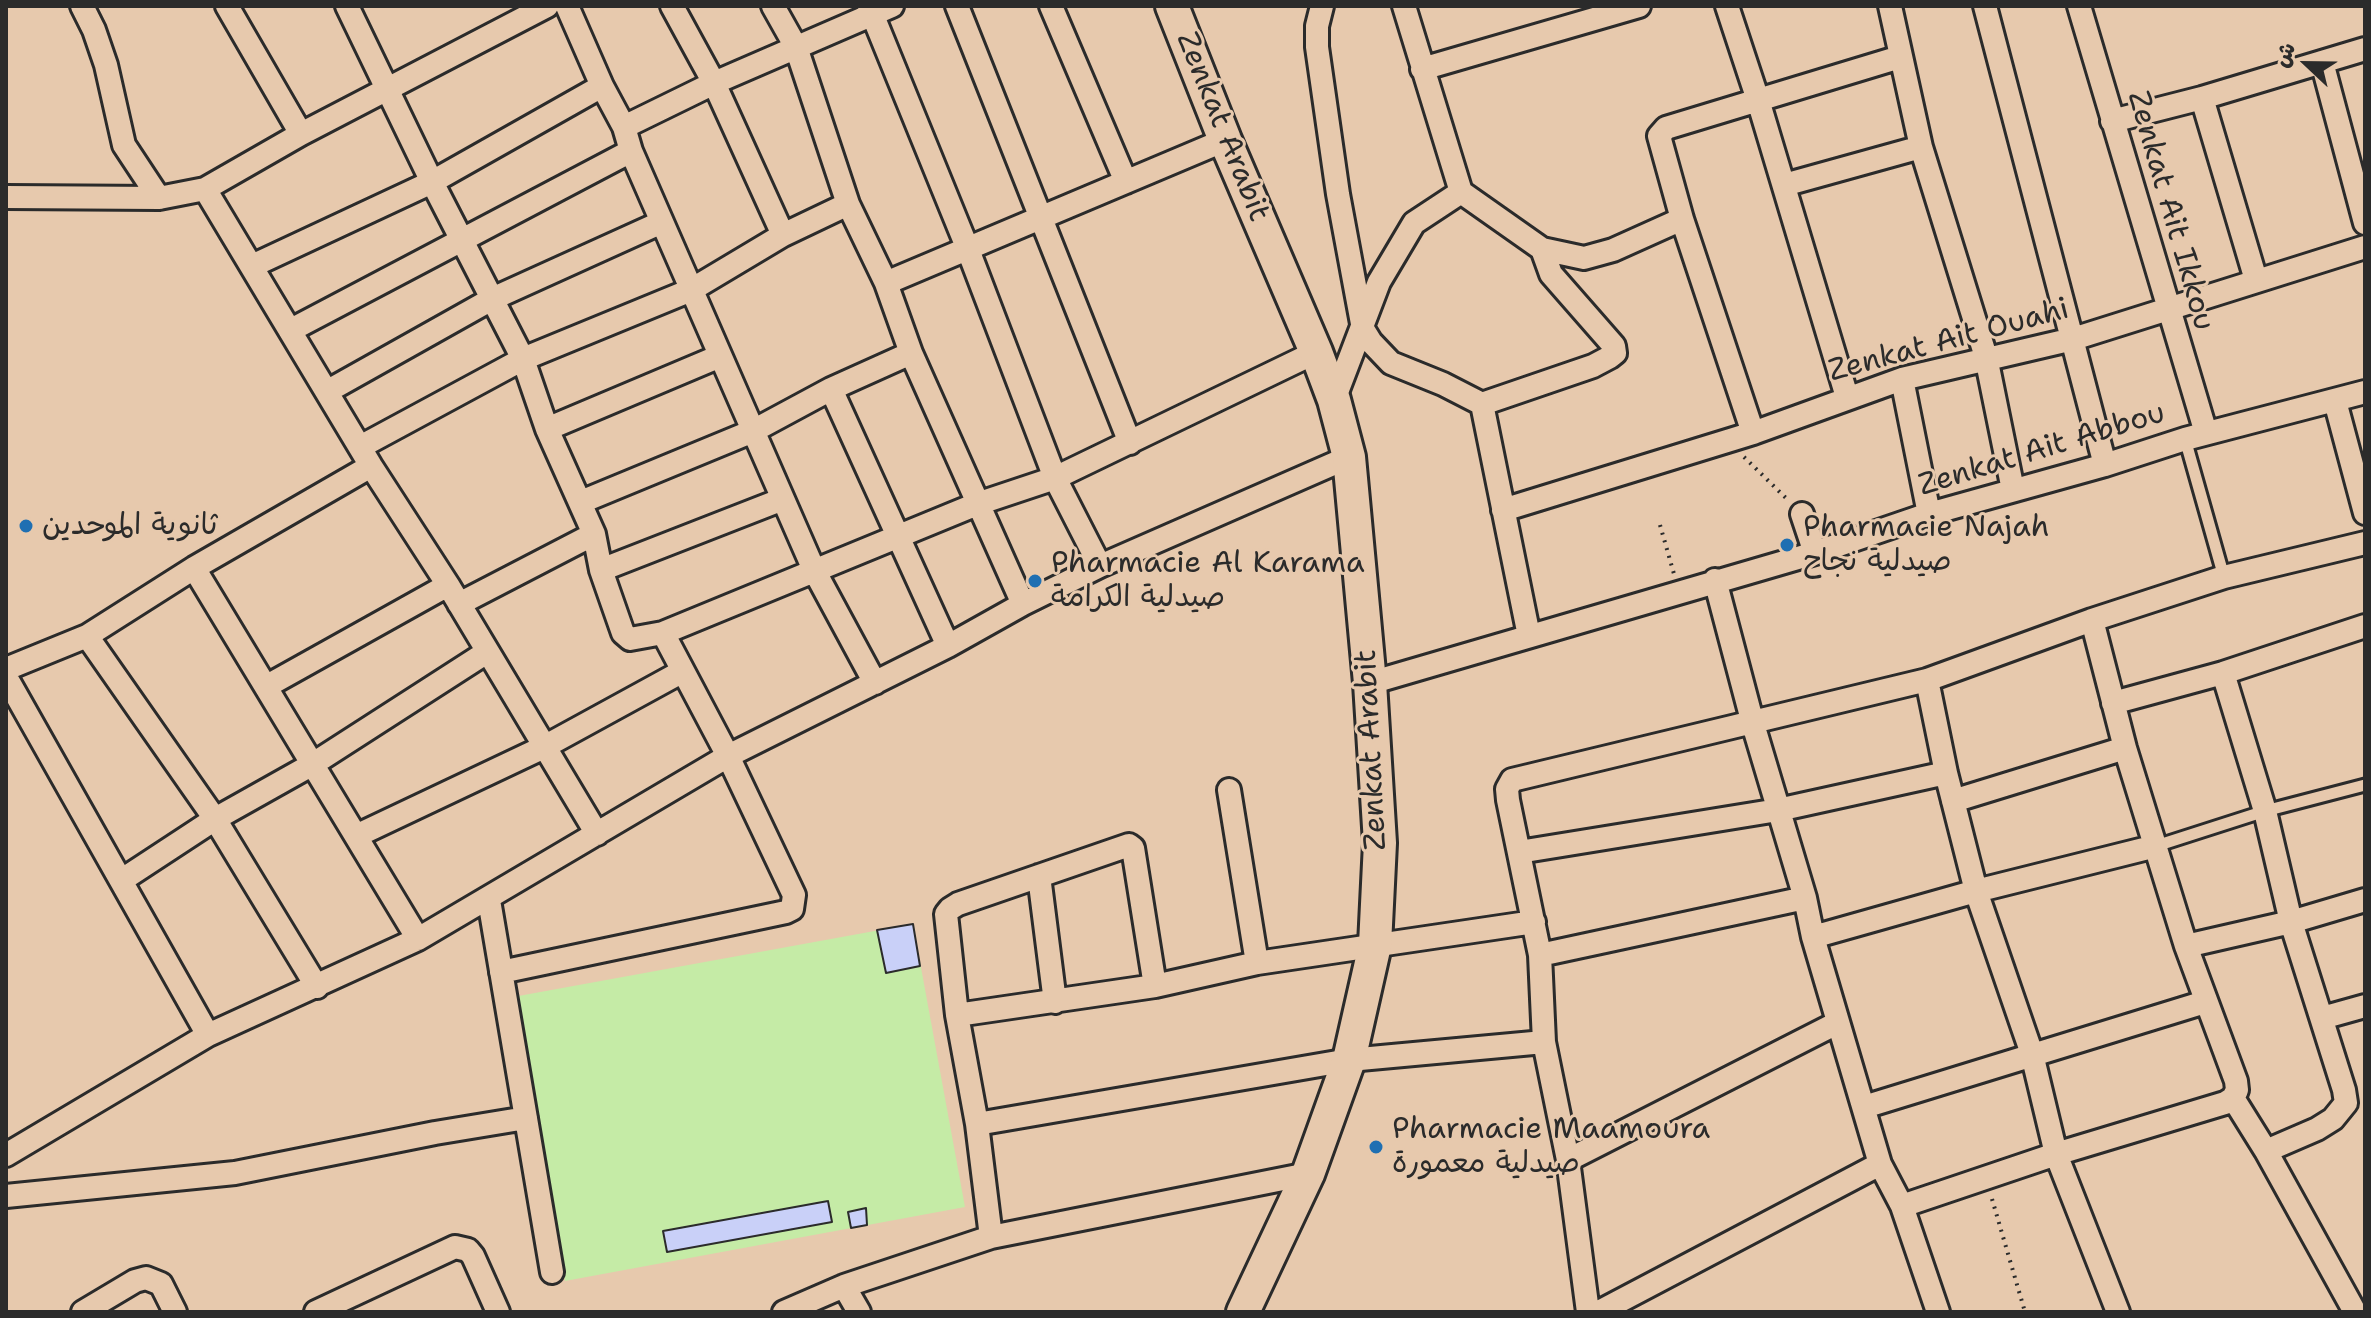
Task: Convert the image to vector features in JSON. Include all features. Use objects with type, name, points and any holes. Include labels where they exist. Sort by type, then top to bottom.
[{"type":"street","points":[[82,6],[106,65],[124,145],[159,198]]},
{"type":"street","points":[[227,6],[301,134]]},
{"type":"street","points":[[6,197],[159,198],[205,189],[301,134],[547,6]]},
{"type":"street","points":[[567,6],[602,86],[624,127],[631,151],[814,570],[875,683]]},
{"type":"street","points":[[672,6],[714,83],[783,235]]},
{"type":"street","points":[[773,6],[796,47],[848,204],[886,283],[911,353],[1023,604]]},
{"type":"street","points":[[957,6],[1130,443]]},
{"type":"street","points":[[1051,6],[1126,182]]},
{"type":"street","name":"Zenkat Arabit","points":[[1172,6],[1225,140],[1316,352],[1334,400],[1349,457],[1370,683],[1380,843],[1375,945],[1349,1060],[1308,1174],[1243,1312]]},
{"type":"street","points":[[1322,6],[1317,26],[1317,47],[1338,194],[1363,329],[1391,363],[1482,404],[1593,366],[1615,353],[1609,338],[1551,274],[1542,249]]},
{"type":"street","points":[[1404,6],[1461,192],[1542,249],[1584,258],[1613,250],[1682,219]]},
{"type":"street","points":[[1422,69],[1639,6]]},
{"type":"street","points":[[1727,6],[1847,397]]},
{"type":"street","points":[[1890,6],[1921,147],[1986,357],[2013,490]]},
{"type":"street","points":[[1985,6],[2105,465]]},
{"type":"street","name":"Zenkat Ait Ikkou","points":[[2079,6],[2168,310],[2196,436]]},
{"type":"street","points":[[355,8],[387,88],[523,359],[547,429],[594,534],[601,570],[626,636],[630,639],[663,633],[977,504],[1055,478],[1316,352]]},
{"type":"street","points":[[624,127],[878,9],[1055,478],[1100,566]]},
{"type":"street","points":[[2112,121],[2202,98],[2365,49]]},
{"type":"street","points":[[1753,433],[1682,219],[1658,140],[1661,131],[1900,57]]},
{"type":"street","points":[[2322,62],[2365,223]]},
{"type":"street","points":[[252,266],[432,182],[602,86]]},
{"type":"street","points":[[2202,98],[2256,280]]},
{"type":"street","points":[[886,283],[1225,140]]},
{"type":"street","points":[[1784,185],[1921,147]]},
{"type":"street","points":[[291,330],[631,151]]},
{"type":"street","points":[[205,189],[597,834]]},
{"type":"street","points":[[1334,400],[1379,282],[1414,223],[1461,192]]},
{"type":"street","points":[[6,669],[87,636],[523,359],[691,290],[783,235],[848,204]]},
{"type":"street","points":[[328,391],[492,299],[662,222]]},
{"type":"street","name":"Zenkat Ait Ouahi","points":[[1503,510],[1729,441],[1902,379],[2073,339],[2365,247]]},
{"type":"street","points":[[581,502],[753,431],[831,389],[911,353]]},
{"type":"street","points":[[547,429],[720,356]]},
{"type":"street","points":[[1902,379],[1929,514]]},
{"type":"street","points":[[831,389],[948,646]]},
{"type":"street","name":"Zenkat Ait Abbou","points":[[1370,683],[1815,553],[1929,514],[2196,436],[2365,392]]},
{"type":"street","points":[[2335,401],[2365,513]]},
{"type":"street","points":[[1482,404],[1529,636]]},
{"type":"street","points":[[6,1155],[208,1035],[418,939],[489,900],[728,756],[1100,566],[1349,457]]},
{"type":"street","points":[[601,570],[783,499]]},
{"type":"street","points":[[1802,514],[1815,553]]},
{"type":"street","points":[[267,686],[453,595],[594,534]]},
{"type":"street","points":[[1588,1312],[1568,1160],[1544,1042],[1540,955],[1507,789],[1512,780],[1927,680],[2092,620],[2224,577],[2365,543]]},
{"type":"street","points":[[194,568],[418,939]]},
{"type":"street","points":[[1715,580],[1837,1023],[1880,1164],[1902,1206],[1938,1312]]},
{"type":"street","points":[[1902,1206],[2056,1154],[2225,1103],[2233,1098],[2237,1090],[2186,946],[2125,748],[2092,620]]},
{"type":"street","points":[[2113,703],[2223,673],[2365,626]]},
{"type":"street","points":[[501,972],[792,909],[794,895],[728,756],[663,633]]},
{"type":"street","points":[[87,636],[215,819],[317,987]]},
{"type":"street","points":[[122,880],[215,819],[313,764],[487,652]]},
{"type":"street","points":[[356,836],[544,747],[683,671]]},
{"type":"street","points":[[2223,673],[2265,811],[2291,922],[2346,1103],[2325,1124],[2266,1151]]},
{"type":"street","points":[[6,677],[208,1035]]},
{"type":"street","points":[[1927,680],[1946,773],[1976,891],[2032,1054],[2056,1154],[2118,1312]]},
{"type":"street","points":[[1953,801],[2125,748]]},
{"type":"street","points":[[1519,852],[1778,810],[1946,773]]},
{"type":"street","points":[[1229,790],[1257,963]]},
{"type":"street","points":[[991,1237],[977,1124],[957,1015],[946,914],[958,904],[1123,845],[1133,848],[1155,986]]},
{"type":"street","points":[[1813,937],[1976,891],[2156,846]]},
{"type":"street","points":[[1039,876],[1055,1002]]},
{"type":"street","points":[[1540,955],[1805,898]]},
{"type":"street","points":[[489,900],[552,1272]]},
{"type":"street","points":[[2186,946],[2291,922],[2365,900]]},
{"type":"street","points":[[957,1015],[1155,986],[1257,963],[1534,922]]},
{"type":"street","points":[[1864,1107],[2205,1002]]},
{"type":"street","points":[[2322,1018],[2365,1006]]},
{"type":"street","points":[[1568,1160],[1837,1023]]},
{"type":"street","points":[[977,1124],[1349,1060],[1544,1042]]},
{"type":"street","points":[[2233,1098],[2358,1310]]},
{"type":"street","points":[[6,1196],[235,1173],[526,1118]]},
{"type":"street","points":[[1599,1312],[1880,1164]]},
{"type":"street","points":[[784,1312],[844,1286],[991,1237],[1308,1174]]},
{"type":"street","points":[[316,1312],[455,1247],[468,1250],[473,1256],[498,1312]]},
{"type":"street","points":[[83,1312],[135,1281],[146,1278],[161,1284],[175,1312]]},
{"type":"street","points":[[844,1286],[859,1312]]},
{"type":"lane","points":[[2196,436],[2224,577]]},
{"type":"lane","points":[[2156,846],[2265,811],[2365,785]]},
{"type":"path","points":[[1729,441],[1802,514]]},
{"type":"path","points":[[1660,525],[1679,592]]},
{"type":"path","points":[[1986,1177],[2025,1312]]},
{"type":"green space","points":[[913,924],[965,1207],[565,1281],[513,997]]},
{"type":"building","points":[[913,924],[920,966],[886,973],[877,930]]},
{"type":"building","points":[[828,1201],[832,1222],[667,1252],[663,1231]]},
{"type":"building","points":[[866,1208],[867,1225],[851,1228],[848,1212]]},
{"type":"place","name":"ثانوية الموحدين","points":[[26,526]]},
{"type":"place","name":"Pharmacie Najah صيدلية نجاح","points":[[1787,545]]},
{"type":"place","name":"Pharmacie Al Karama صيدلية الكرامة","points":[[1035,581]]},
{"type":"place","name":"Pharmacie Maamoura صيدلية معمورة","points":[[1376,1147]]}]
